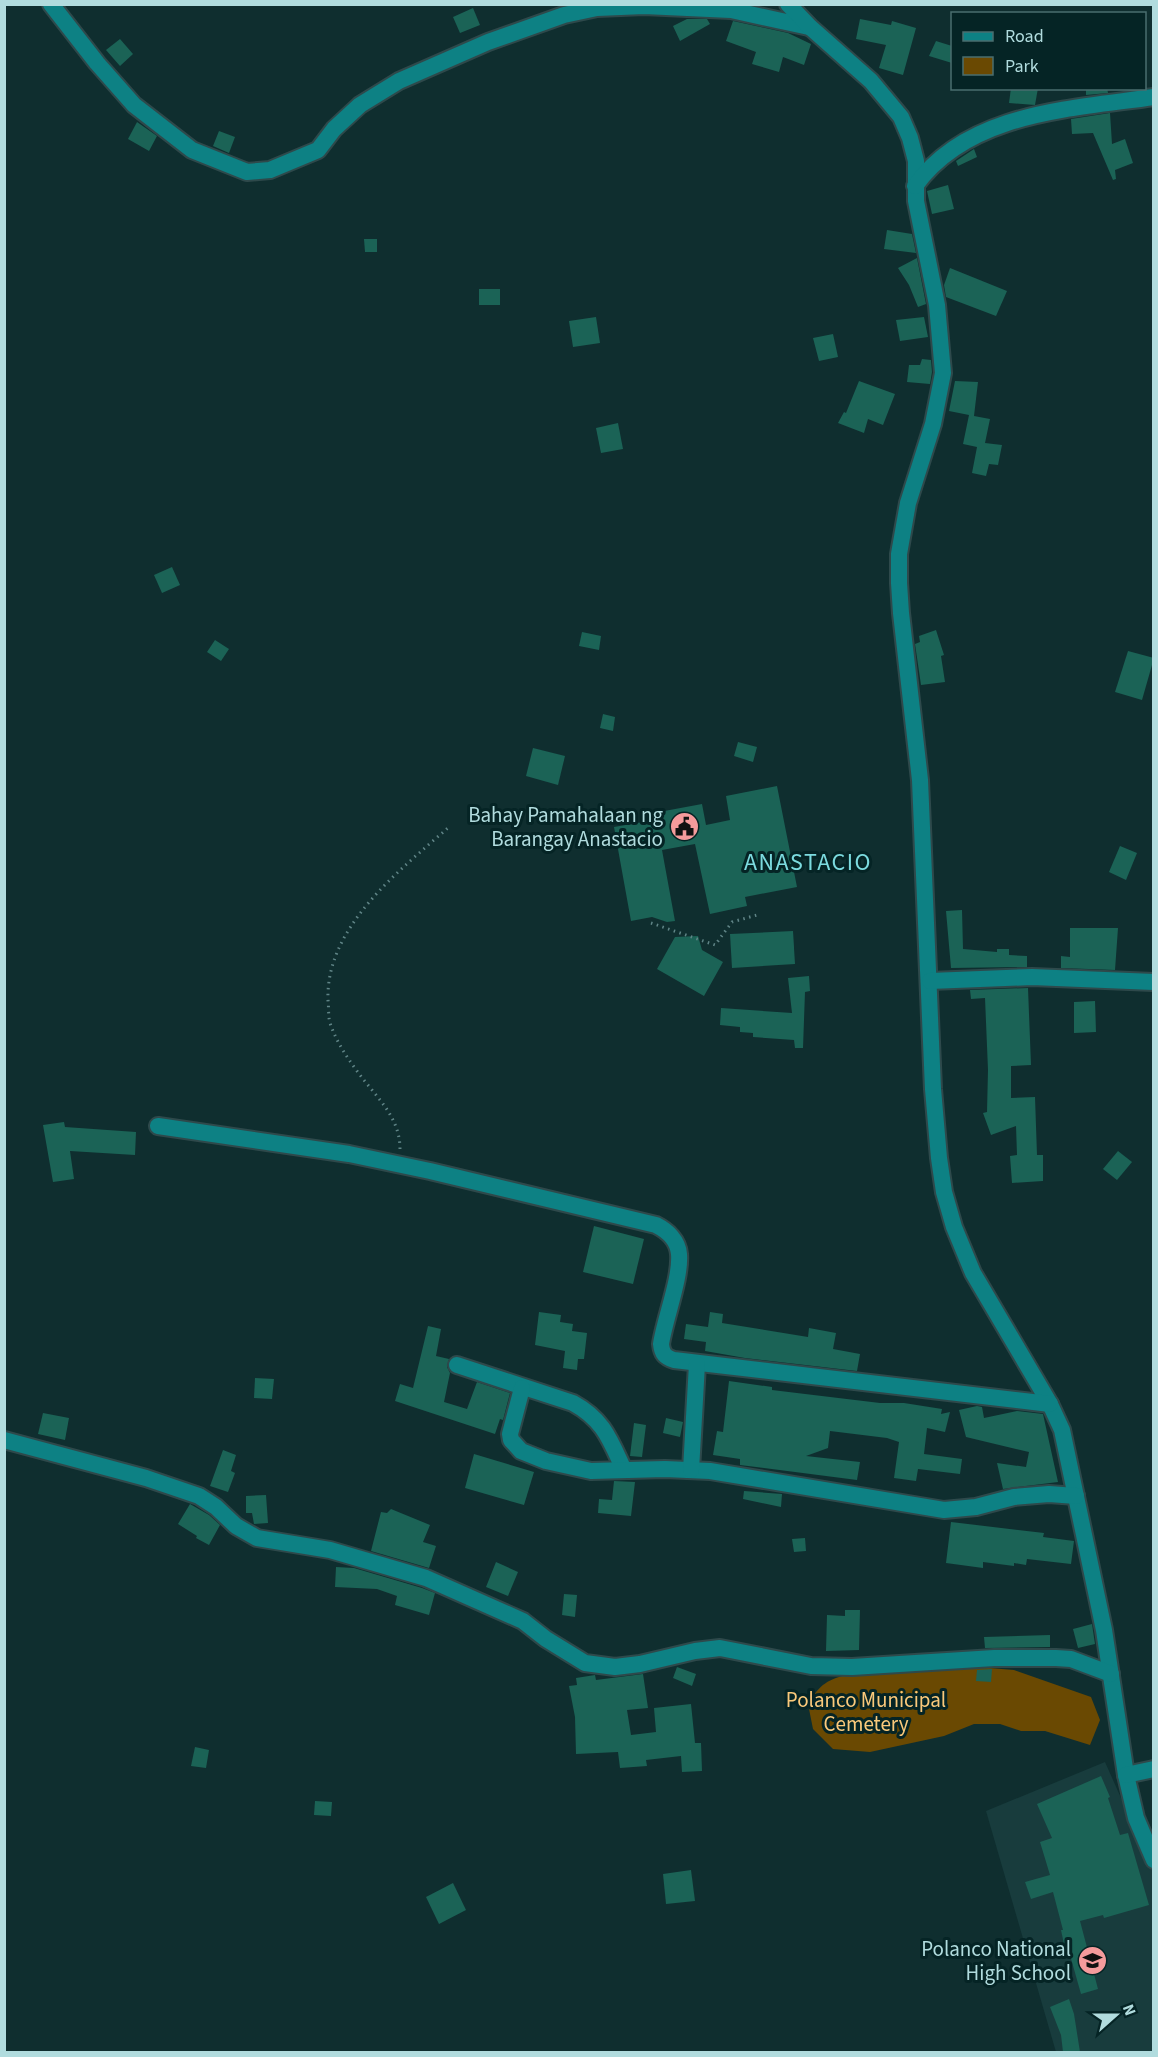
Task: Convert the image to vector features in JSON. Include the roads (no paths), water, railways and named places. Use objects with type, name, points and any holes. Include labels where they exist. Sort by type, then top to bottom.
[{"type":"street","points":[[51,4],[97,63],[134,105],[192,150],[247,172],[270,170],[318,150],[334,129],[360,105],[399,81],[488,42],[564,15],[597,8],[644,6],[731,10],[810,27]]},
{"type":"street","points":[[788,4],[810,27],[871,81],[902,117],[916,160],[916,201],[937,304],[943,374],[933,424],[908,503],[899,554],[901,613],[920,780],[933,1089],[939,1158],[944,1192],[954,1227],[973,1273],[1050,1404],[1062,1430],[1111,1674],[1126,1776],[1136,1818],[1154,1860]]},
{"type":"street","points":[[915,186],[926,170],[939,158],[997,125],[1058,111],[1154,98]]},
{"type":"street","points":[[930,981],[1032,977],[1154,982]]},
{"type":"street","points":[[158,1126],[349,1154],[400,1164],[656,1225],[672,1238],[679,1252],[678,1267],[663,1333],[662,1352],[666,1357],[674,1360],[1050,1404]]},
{"type":"street","points":[[691,1470],[698,1364]]},
{"type":"street","points":[[457,1365],[573,1403],[593,1416],[602,1426],[624,1470]]},
{"type":"street","points":[[522,1388],[510,1434],[514,1445],[521,1451],[546,1461],[591,1471],[710,1471],[944,1510],[976,1507],[1014,1497],[1049,1494],[1076,1496]]},
{"type":"street","points":[[4,1440],[146,1478],[199,1496],[216,1507],[236,1526],[257,1538],[330,1550],[426,1578],[523,1622],[585,1663],[615,1667],[640,1665],[695,1651],[720,1648],[811,1666],[852,1667],[994,1658],[1056,1658],[1071,1659],[1111,1674]]},
{"type":"street","points":[[1126,1776],[1154,1769]]},
{"type":"place","name":"Bahay Pamahalaan ng Barangay Anastacio","points":[[684,827]]},
{"type":"place","name":"Polanco National High School","points":[[1092,1961]]},
{"type":"district","name":"ANASTACIO","points":[[808,862]]},
{"type":"park label","name":"Polanco Municipal Cemetery","points":[[866,1712]]}]
